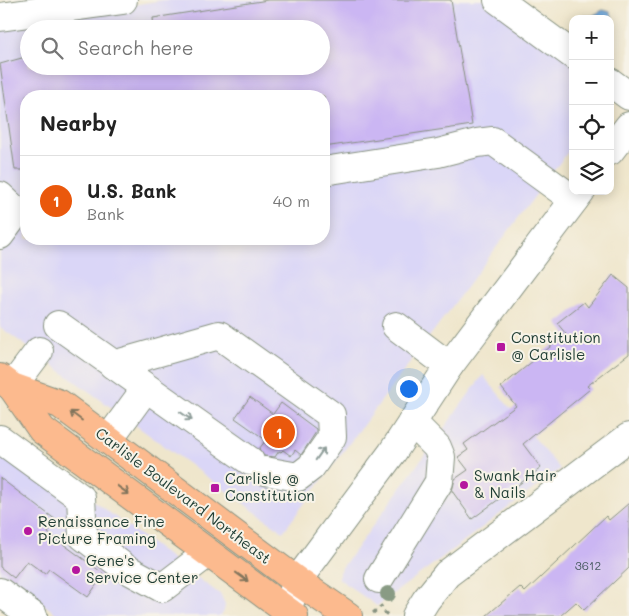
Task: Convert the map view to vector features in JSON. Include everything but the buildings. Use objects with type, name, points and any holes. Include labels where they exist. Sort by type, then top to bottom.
[{"type":"main road","name":"Carlisle Boulevard Northeast","points":[[6,382],[60,404],[297,581],[348,616]]},
{"type":"main road","name":"Carlisle Boulevard Northeast","points":[[6,382],[42,430],[208,553],[284,615]]},
{"type":"street","points":[[0,17],[123,0]]},
{"type":"street","points":[[498,0],[569,51]]},
{"type":"street","points":[[614,85],[629,96]]},
{"type":"street","points":[[611,150],[629,126]]},
{"type":"street","points":[[284,615],[297,581],[392,453],[449,366],[577,196],[494,141],[477,143],[438,153],[330,170]]},
{"type":"street","points":[[0,235],[15,206]]},
{"type":"street","points":[[58,325],[113,365],[257,466],[298,478],[311,467],[332,437],[330,415],[218,336],[113,365]]},
{"type":"street","points":[[396,326],[449,366]]},
{"type":"street","points":[[6,382],[39,351]]},
{"type":"street","points":[[108,440],[146,388]]},
{"type":"street","points":[[379,579],[439,482],[441,457],[437,446],[412,422]]},
{"type":"street","points":[[421,608],[446,574],[629,437]]},
{"type":"street","points":[[0,439],[81,498]]},
{"type":"street","points":[[100,473],[81,498],[83,536],[125,568],[162,588],[208,553]]},
{"type":"street","points":[[0,592],[33,616]]},
{"type":"path","points":[[384,612],[390,616]]},
{"type":"shaded area","points":[[163,0],[520,0],[569,35],[569,150],[283,532],[0,327],[0,27],[20,24],[20,75],[330,75],[330,20],[42,20]]},
{"type":"shaded area","points":[[483,375],[560,469],[377,606],[339,579],[339,572]]},
{"type":"shaded area","points":[[0,432],[221,595],[225,605],[221,616],[60,616],[0,573]]},
{"type":"water","points":[[603,10],[610,12],[612,15],[594,15]]},
{"type":"place","name":"Constitution @ Carlisle","points":[[501,347]]},
{"type":"place","name":"U.S. Bank","points":[[279,432]]},
{"type":"place","name":"Swank Hair & Nails","points":[[464,485]]},
{"type":"place","name":"Carlisle @ Constitution","points":[[215,488]]},
{"type":"place","name":"Renaissance Fine Picture Framing","points":[[28,531]]},
{"type":"place","name":"Gene's Service Center","points":[[76,570]]}]
